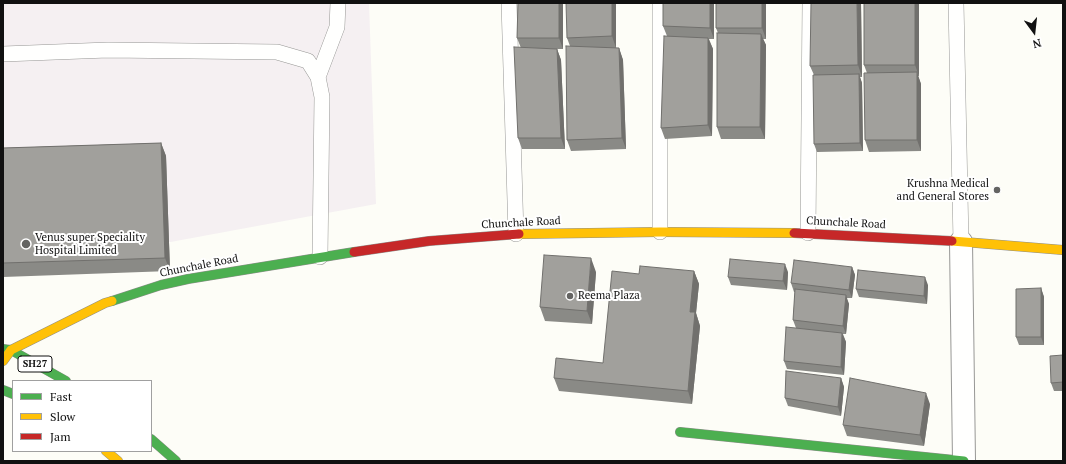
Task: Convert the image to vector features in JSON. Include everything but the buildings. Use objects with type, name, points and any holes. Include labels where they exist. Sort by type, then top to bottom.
[{"type":"street","name":"Chunchale Road","points":[[3,361],[7,350],[105,303],[124,296],[188,279],[429,241],[516,234],[660,232],[808,233],[1063,250]]},
{"type":"street","points":[[680,432],[964,461],[961,242]]},
{"type":"street","name":"SH27","points":[[7,350],[64,380]]},
{"type":"street","points":[[152,440],[176,461]]},
{"type":"street","points":[[107,452],[118,461]]},
{"type":"lane","points":[[318,77],[337,27],[338,3]]},
{"type":"lane","points":[[509,3],[516,234]]},
{"type":"lane","points":[[660,3],[660,232]]},
{"type":"lane","points":[[808,233],[810,3]]},
{"type":"lane","points":[[956,3],[961,242]]},
{"type":"lane","points":[[3,54],[108,50],[277,52],[308,61],[318,77],[322,98],[320,257]]},
{"type":"shaded area","points":[[3,3],[369,3],[376,204],[3,273]]},
{"type":"traffic: fast","points":[[112,301],[161,285],[188,279],[354,252]]},
{"type":"traffic: fast","points":[[3,349],[11,350],[64,380]]},
{"type":"traffic: fast","points":[[3,390],[12,394]]},
{"type":"traffic: fast","points":[[680,432],[964,461]]},
{"type":"traffic: fast","points":[[152,440],[176,461]]},
{"type":"traffic: slow","points":[[519,234],[660,232],[794,233]]},
{"type":"traffic: slow","points":[[952,241],[1063,250]]},
{"type":"traffic: slow","points":[[3,361],[11,350],[105,303],[112,301]]},
{"type":"traffic: slow","points":[[107,452],[118,461]]},
{"type":"traffic: jam","points":[[794,233],[952,241]]},
{"type":"traffic: jam","points":[[354,252],[429,241],[519,234]]},
{"type":"place","name":"Krushna Medical and General Stores","points":[[997,190]]},
{"type":"place","name":"Venus super Speciality Hospital Limited","points":[[26,244]]},
{"type":"place","name":"Reema Plaza","points":[[570,296]]}]
